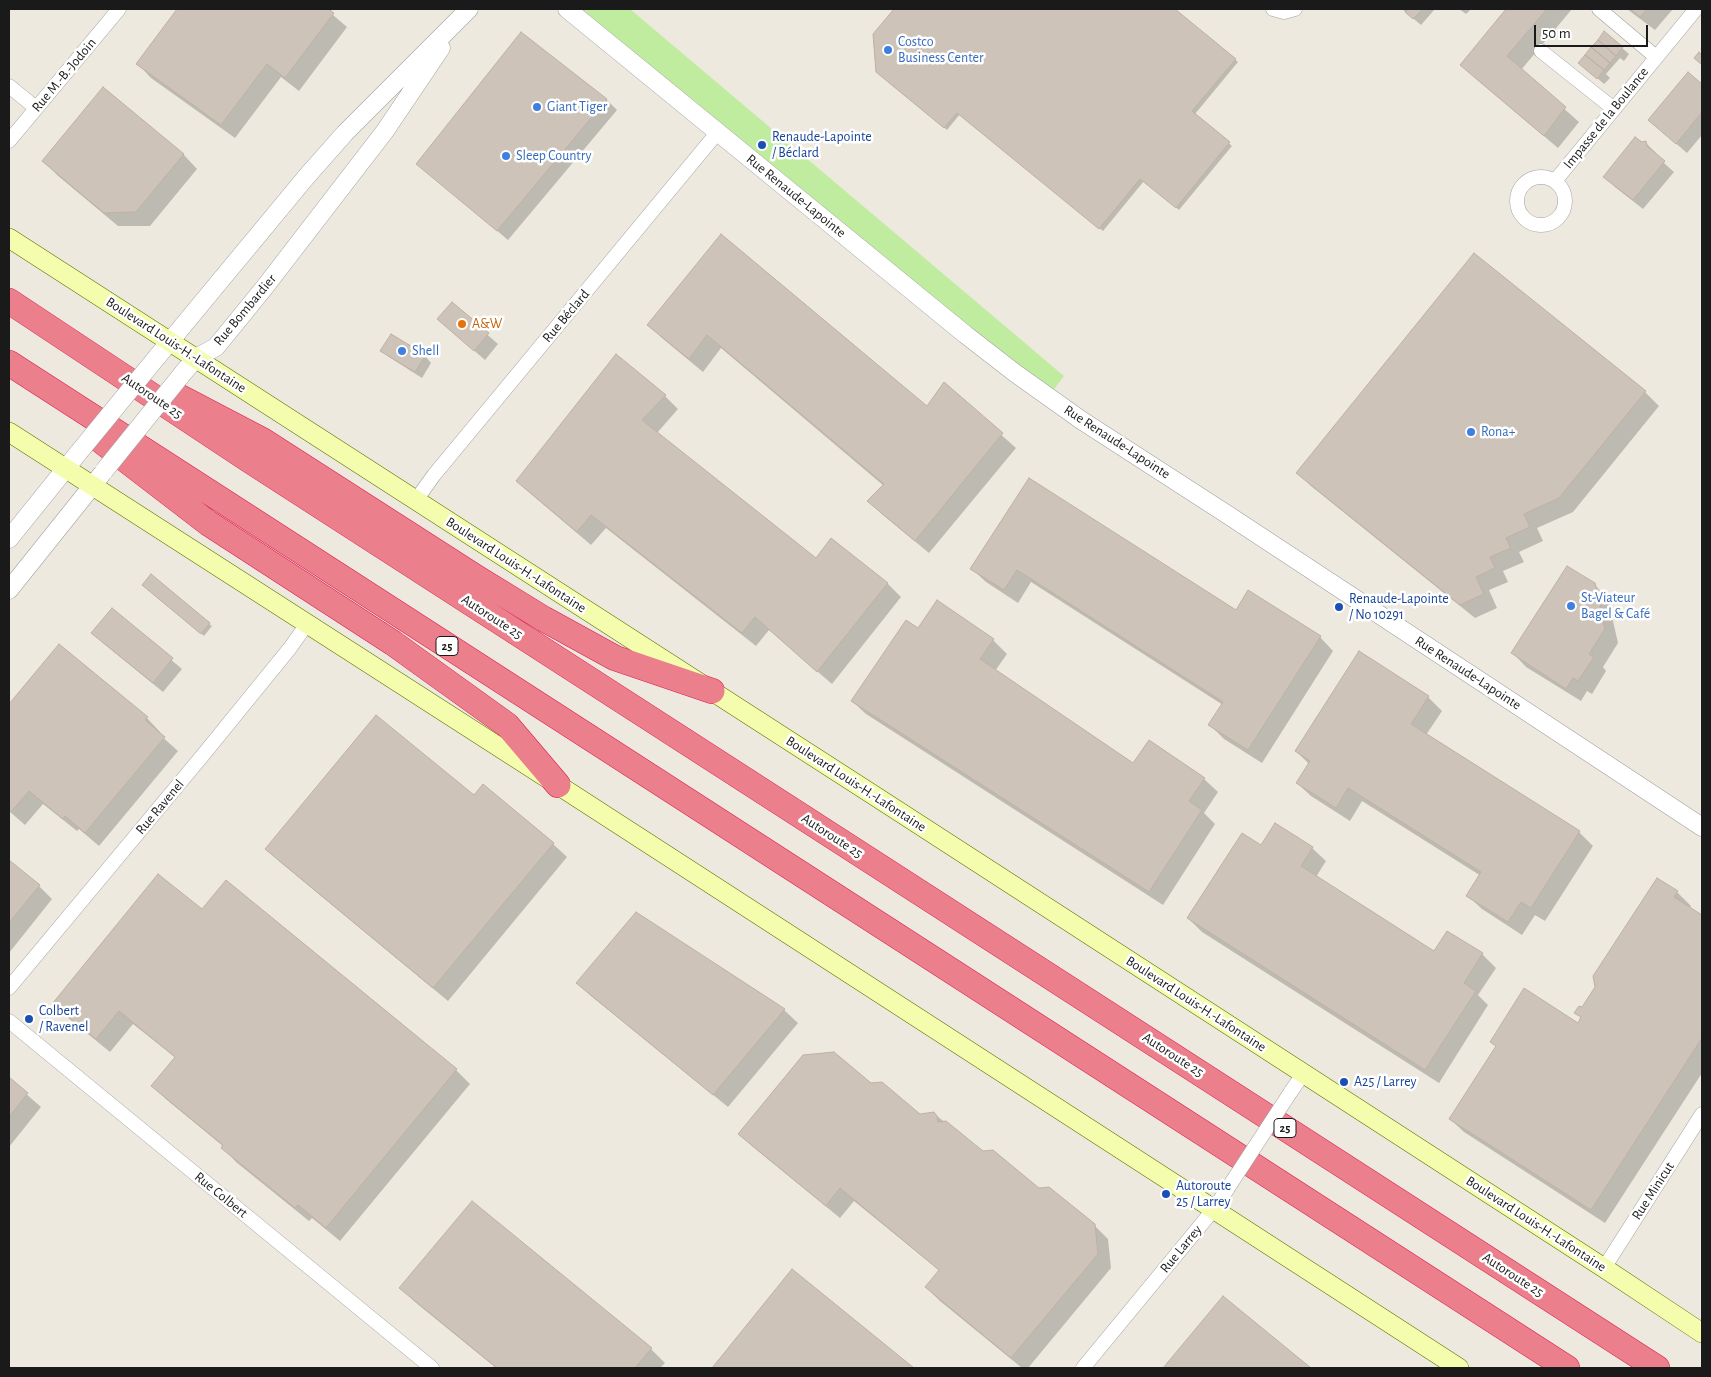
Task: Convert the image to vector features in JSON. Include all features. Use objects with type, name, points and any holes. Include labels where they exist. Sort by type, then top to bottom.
[{"type":"highway","name":"Autoroute 25","points":[[9,301],[249,460],[1657,1368]]},
{"type":"highway","points":[[59,333],[262,440],[491,587],[575,637],[615,658],[712,691]]},
{"type":"highway","name":"25","points":[[9,363],[1567,1368]]},
{"type":"highway","points":[[9,370],[208,523],[393,643],[507,725],[558,785]]},
{"type":"main road","name":"Boulevard Louis-H.-Lafontaine","points":[[9,238],[1702,1333]]},
{"type":"main road","points":[[9,432],[1460,1368]]},
{"type":"street","name":"Rue M.-B.-Jodoin","points":[[9,141],[119,9]]},
{"type":"street","name":"Rue Renaude-Lapointe","points":[[567,9],[1015,373],[1081,420],[1228,514],[1702,828]]},
{"type":"street","points":[[1273,9],[1284,12],[1295,9]]},
{"type":"street","points":[[1599,9],[1656,57]]},
{"type":"street","name":"Impasse de la Boulance","points":[[1555,181],[1696,9]]},
{"type":"street","name":"Rue Bombardier","points":[[9,539],[65,468],[345,132],[467,12]]},
{"type":"street","name":"Rue Bombardier","points":[[9,590],[183,373],[196,358],[216,347],[302,240],[385,131],[467,12]]},
{"type":"street","points":[[1541,50],[1614,109]]},
{"type":"street","points":[[9,86],[36,108]]},
{"type":"street","name":"Rue Béclard","points":[[416,500],[434,475],[718,133]]},
{"type":"street","name":"Rue Ravenel","points":[[9,988],[290,648],[307,624]]},
{"type":"street","name":"Rue Colbert","points":[[9,1021],[432,1368]]},
{"type":"street","name":"Rue Larrey","points":[[1082,1368],[1214,1209],[1303,1074]]},
{"type":"street","name":"Rue Minicut","points":[[1604,1268],[1702,1114]]},
{"type":"green space","points":[[568,9],[630,9],[1064,376],[1049,396]]},
{"type":"building","points":[[177,9],[328,9],[334,13],[285,78],[267,64],[221,125],[136,64]]},
{"type":"building","points":[[894,9],[1175,9],[1236,59],[1192,111],[1230,142],[1176,208],[1140,179],[1099,229],[957,113],[944,128],[876,72],[873,34]]},
{"type":"building","points":[[1408,9],[1423,9],[1413,19],[1405,12]]},
{"type":"building","points":[[1506,9],[1547,9],[1507,56],[1566,107],[1544,136],[1460,65]]},
{"type":"building","points":[[1630,9],[1647,9],[1640,17]]},
{"type":"building","points":[[1604,31],[1623,47],[1616,56],[1598,40]]},
{"type":"building","points":[[521,32],[607,99],[497,231],[416,164]]},
{"type":"building","points":[[1598,40],[1616,56],[1610,63],[1591,47]]},
{"type":"building","points":[[1591,47],[1610,63],[1604,70],[1585,55]]},
{"type":"building","points":[[1699,52],[1702,55],[1702,65],[1694,58]]},
{"type":"building","points":[[1585,55],[1604,70],[1597,79],[1578,63]]},
{"type":"building","points":[[1688,72],[1702,84],[1702,112],[1676,144],[1648,120]]},
{"type":"building","points":[[103,87],[184,154],[136,212],[104,213],[42,161]]},
{"type":"building","points":[[1635,137],[1642,142],[1646,141],[1647,146],[1665,161],[1633,200],[1603,177]]},
{"type":"building","points":[[721,234],[927,406],[944,382],[1003,433],[915,541],[867,501],[884,484],[707,335],[689,359],[647,325]]},
{"type":"building","name":"Rona+","points":[[1474,253],[1646,391],[1559,498],[1524,514],[1530,527],[1506,538],[1511,548],[1490,557],[1495,568],[1476,577],[1484,594],[1460,605],[1296,473]]},
{"type":"building","points":[[452,302],[489,333],[474,351],[437,319]]},
{"type":"building","points":[[391,334],[426,355],[415,372],[380,351]]},
{"type":"building","points":[[616,354],[666,395],[642,420],[816,558],[831,538],[888,583],[817,672],[755,617],[742,633],[591,515],[577,532],[516,481]]},
{"type":"building","points":[[1029,478],[1236,610],[1248,590],[1321,636],[1248,750],[1208,725],[1223,702],[1017,570],[1004,590],[970,569]]},
{"type":"building","name":"St-Viateur Bagel & Café","points":[[1567,566],[1595,583],[1605,629],[1589,654],[1594,657],[1578,681],[1573,678],[1566,689],[1511,653]]},
{"type":"building","points":[[151,574],[210,623],[201,634],[142,585]]},
{"type":"building","points":[[937,600],[994,639],[980,659],[1133,763],[1149,740],[1205,778],[1189,801],[1202,810],[1149,892],[851,701],[906,620],[918,628]]},
{"type":"building","points":[[112,608],[173,658],[153,683],[91,633]]},
{"type":"building","points":[[59,644],[148,717],[145,720],[165,737],[85,833],[65,816],[63,819],[29,791],[11,812],[9,811],[9,704]]},
{"type":"building","points":[[1359,651],[1429,696],[1411,724],[1580,831],[1531,908],[1521,902],[1508,922],[1466,896],[1481,872],[1348,788],[1336,808],[1296,783],[1310,761],[1295,751]]},
{"type":"building","points":[[376,715],[474,795],[483,784],[554,843],[433,988],[265,849]]},
{"type":"building","points":[[1275,823],[1313,847],[1301,866],[1434,951],[1447,931],[1483,953],[1464,983],[1476,991],[1425,1070],[1187,918],[1242,833],[1261,845]]},
{"type":"building","points":[[9,860],[40,885],[9,923]]},
{"type":"building","points":[[158,874],[202,909],[226,880],[457,1069],[326,1228],[298,1205],[295,1208],[221,1148],[223,1145],[151,1086],[175,1057],[119,1011],[96,1039],[52,1004]]},
{"type":"building","points":[[1657,878],[1678,891],[1674,897],[1702,915],[1702,1038],[1591,1210],[1449,1119],[1496,1046],[1490,1042],[1524,988],[1578,1023],[1581,1017],[1574,1013],[1579,1006],[1582,1007],[1595,987],[1593,976]]},
{"type":"building","points":[[636,912],[785,1009],[713,1095],[576,983]]},
{"type":"building","points":[[834,1052],[871,1083],[882,1082],[920,1114],[934,1112],[938,1122],[946,1121],[983,1151],[993,1150],[1039,1188],[1049,1187],[1095,1224],[1098,1254],[1011,1358],[925,1287],[939,1270],[840,1188],[826,1206],[738,1134],[803,1055]]},
{"type":"building","points":[[9,1077],[28,1093],[9,1117]]},
{"type":"building","points":[[472,1201],[652,1348],[635,1368],[497,1368],[399,1288]]},
{"type":"building","points":[[792,1269],[914,1368],[712,1368]]},
{"type":"building","points":[[1223,1296],[1311,1368],[1163,1368]]},
{"type":"place","name":"Costco Business Center","points":[[888,50]]},
{"type":"place","name":"Giant Tiger","points":[[537,107]]},
{"type":"place","name":"Renaude-Lapointe / Béclard","points":[[762,145]]},
{"type":"place","name":"Sleep Country","points":[[506,156]]},
{"type":"place","name":"A&W","points":[[462,324]]},
{"type":"place","name":"Shell","points":[[402,351]]},
{"type":"place","name":"Rona+","points":[[1471,432]]},
{"type":"place","name":"St-Viateur Bagel & Café","points":[[1571,606]]},
{"type":"place","name":"Renaude-Lapointe / No 10291","points":[[1339,607]]},
{"type":"place","name":"Colbert / Ravenel","points":[[29,1019]]},
{"type":"place","name":"A25 / Larrey","points":[[1344,1082]]},
{"type":"place","name":"Autoroute 25 / Larrey","points":[[1166,1194]]}]
